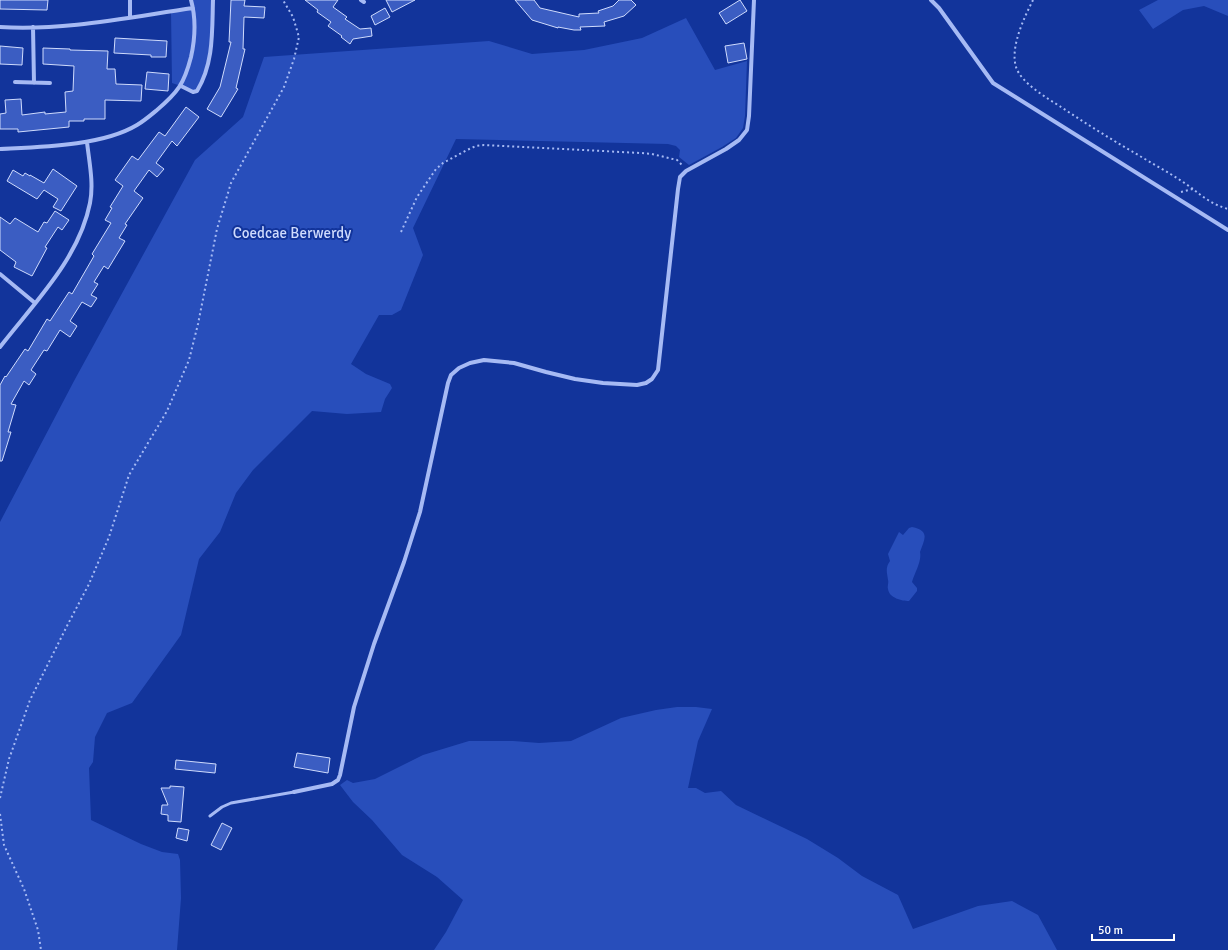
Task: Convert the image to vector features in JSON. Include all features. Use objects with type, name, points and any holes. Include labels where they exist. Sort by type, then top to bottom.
[{"type":"street","points":[[130,0],[130,17]]},
{"type":"street","points":[[0,149],[34,148],[87,142],[104,138],[137,125],[168,100],[181,86],[193,48],[194,25],[191,0]]},
{"type":"street","points":[[181,86],[193,92],[197,91],[207,70],[212,34],[213,0]]},
{"type":"street","points":[[294,792],[332,784],[338,780],[340,775],[354,707],[374,644],[404,562],[420,512],[451,375],[459,368],[470,363],[484,360],[514,363],[561,376],[603,383],[637,385],[646,383],[652,379],[658,370],[680,177],[686,171],[726,149],[739,140],[747,130],[749,116],[754,0]]},
{"type":"street","points":[[931,0],[939,8],[993,83],[1228,230]]},
{"type":"street","points":[[0,27],[33,27],[89,23],[193,8]]},
{"type":"street","points":[[33,27],[34,83]]},
{"type":"street","points":[[15,82],[50,83]]},
{"type":"street","points":[[0,347],[65,263],[85,222],[90,202],[91,180],[87,142]]},
{"type":"street","points":[[0,274],[35,303]]},
{"type":"lane","points":[[210,816],[222,807],[231,803],[294,792]]},
{"type":"path","points":[[0,798],[9,759],[30,700],[89,584],[109,537],[129,475],[166,411],[189,360],[198,324],[216,229],[230,183],[284,87],[294,59],[299,37],[293,16],[283,0]]},
{"type":"path","points":[[1033,0],[1020,32],[1014,59],[1017,69],[1023,78],[1041,93],[1096,130],[1170,174],[1193,189],[1206,200],[1228,209]]},
{"type":"path","points":[[401,232],[417,197],[436,169],[443,163],[476,146],[484,144],[652,154],[677,160],[686,171]]},
{"type":"path","points":[[1170,194],[1193,189]]},
{"type":"path","points":[[0,814],[4,845],[26,896],[38,930],[41,950]]},
{"type":"green space","points":[[191,0],[213,0],[210,56],[197,91],[193,92],[172,83],[171,11],[193,8]]},
{"type":"green space","points":[[1158,0],[1228,0],[1228,16],[1204,6],[1183,10],[1153,29],[1139,10]]},
{"type":"green space","name":"Coedcae Berwerdy","points":[[686,18],[715,70],[747,61],[745,116],[743,128],[736,138],[689,165],[679,157],[680,150],[676,146],[668,144],[456,139],[413,228],[423,255],[401,310],[392,315],[379,315],[351,364],[366,374],[390,384],[392,388],[385,399],[381,412],[347,414],[312,411],[253,470],[236,493],[220,532],[199,559],[181,635],[132,703],[107,713],[95,737],[93,762],[89,768],[91,820],[141,844],[162,852],[178,854],[180,860],[181,898],[177,950],[0,950],[0,522],[74,381],[195,160],[243,117],[264,57],[489,41],[532,54],[584,50],[642,38]]},
{"type":"green space","points":[[912,527],[922,531],[925,536],[920,552],[919,563],[912,582],[917,588],[917,591],[909,601],[906,601],[893,597],[889,592],[887,566],[890,561],[888,554],[899,532],[903,535],[909,528]]},
{"type":"green space","points":[[677,707],[712,709],[698,741],[688,788],[696,788],[705,793],[721,791],[736,805],[807,839],[838,858],[862,876],[898,895],[913,929],[978,906],[1012,901],[1038,915],[1057,950],[434,950],[446,932],[463,900],[437,877],[402,855],[372,820],[353,802],[340,785],[347,780],[353,783],[375,779],[423,755],[469,741],[513,741],[539,743],[571,741],[621,718]]},
{"type":"building","points":[[0,0],[48,0],[47,10],[0,9]]},
{"type":"building","points":[[231,0],[245,0],[244,6],[265,7],[264,18],[244,17],[243,49],[245,49],[236,88],[238,89],[221,117],[207,109],[220,87],[231,42],[229,42]]},
{"type":"building","points":[[305,0],[338,0],[333,7],[347,17],[345,19],[360,29],[371,28],[372,36],[353,39],[350,44],[328,26],[331,22],[317,12],[318,10]]},
{"type":"building","points":[[386,0],[415,0],[392,12]]},
{"type":"building","points":[[515,0],[534,0],[540,8],[579,17],[579,14],[599,13],[598,11],[613,6],[619,0],[631,0],[636,5],[624,16],[604,22],[605,26],[580,27],[581,30],[574,30],[558,28],[532,20]]},
{"type":"building","points":[[740,0],[747,11],[726,24],[719,13]]},
{"type":"building","points":[[385,8],[390,17],[375,25],[371,16]]},
{"type":"building","points":[[115,38],[167,41],[166,57],[114,53]]},
{"type":"building","points":[[744,43],[747,59],[728,63],[725,46]]},
{"type":"building","points":[[0,46],[23,48],[22,65],[0,64]]},
{"type":"building","points":[[43,48],[108,51],[107,69],[115,69],[116,84],[142,85],[141,101],[105,100],[105,119],[69,121],[69,127],[18,132],[18,129],[0,129],[0,114],[6,113],[5,100],[21,99],[22,115],[45,112],[45,114],[66,112],[65,92],[73,91],[74,66],[43,64]]},
{"type":"building","points":[[147,72],[169,74],[168,91],[145,89]]},
{"type":"building","points":[[186,107],[199,117],[177,146],[172,141],[156,163],[164,169],[157,177],[149,170],[134,191],[143,198],[125,224],[127,225],[119,238],[125,241],[108,269],[104,266],[94,282],[98,284],[91,295],[97,298],[91,307],[82,302],[70,321],[77,326],[70,337],[60,330],[47,351],[44,350],[31,370],[36,374],[29,385],[24,381],[11,404],[16,405],[8,432],[11,432],[2,461],[0,461],[0,385],[25,349],[28,351],[47,319],[50,321],[69,292],[72,294],[94,256],[92,254],[111,223],[105,220],[112,208],[110,207],[123,186],[115,180],[132,156],[138,160],[159,132],[165,136]]},
{"type":"building","points":[[53,169],[77,186],[61,211],[53,207],[58,199],[44,190],[37,199],[7,181],[13,170],[23,176],[25,173],[30,175],[44,183]]},
{"type":"building","points":[[55,211],[69,220],[62,230],[58,227],[45,247],[47,248],[32,276],[14,267],[16,262],[0,250],[0,217],[10,224],[15,218],[38,232],[44,222],[47,223]]},
{"type":"building","points":[[297,753],[330,758],[328,773],[294,767]]},
{"type":"building","points":[[176,760],[216,764],[215,773],[175,769]]},
{"type":"building","points":[[170,786],[184,787],[181,822],[168,821],[168,815],[161,814],[162,805],[168,805],[161,788],[170,788]]},
{"type":"building","points":[[222,823],[232,828],[221,850],[211,845]]},
{"type":"building","points":[[178,828],[189,830],[187,841],[176,838]]}]
